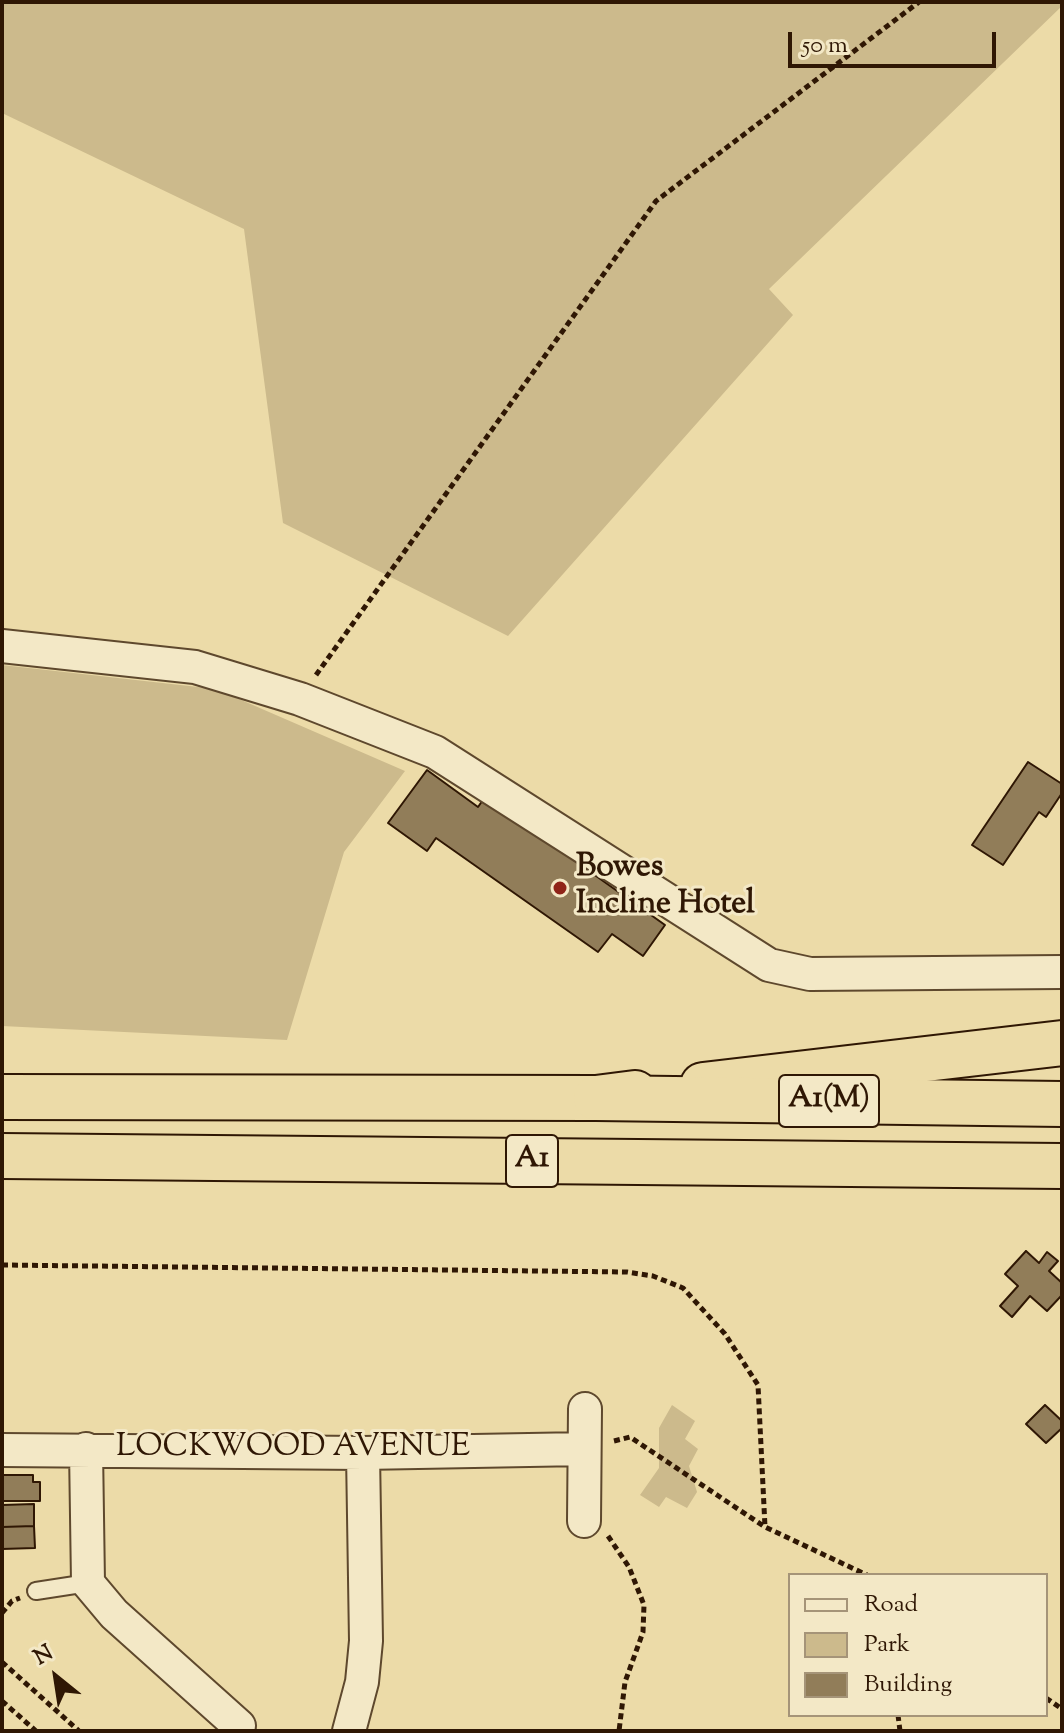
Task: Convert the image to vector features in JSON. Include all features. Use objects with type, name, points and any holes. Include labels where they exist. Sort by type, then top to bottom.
[{"type":"highway","name":"A1","points":[[2,1097],[596,1098],[1062,1043]]},
{"type":"highway","name":"A1(M)","points":[[596,1098],[1062,1104]]},
{"type":"highway","name":"A1","points":[[2,1156],[1062,1166]]},
{"type":"street","points":[[2,646],[195,667],[300,699],[435,752],[769,965],[810,974],[1062,972]]},
{"type":"street","points":[[584,1521],[585,1409]]},
{"type":"street","points":[[86,1449],[88,1583],[114,1614],[239,1726]]},
{"type":"street","name":"LOCKWOOD AVENUE","points":[[2,1450],[363,1453],[584,1449]]},
{"type":"street","points":[[349,1731],[362,1682],[366,1641],[363,1453]]},
{"type":"lane","points":[[36,1591],[88,1583]]},
{"type":"path","points":[[300,699],[656,201],[919,2]]},
{"type":"path","points":[[2,1265],[627,1272],[653,1276],[683,1288],[725,1334],[758,1385],[765,1527]]},
{"type":"path","points":[[584,1449],[630,1437],[765,1527],[863,1573]]},
{"type":"path","points":[[584,1521],[603,1529],[629,1567],[644,1605],[643,1632],[625,1682],[619,1731]]},
{"type":"path","points":[[2,1662],[79,1731]]},
{"type":"path","points":[[2,1701],[36,1731]]},
{"type":"green space","points":[[2,2],[1062,2],[1062,6],[769,289],[793,315],[508,636],[283,523],[244,229],[2,113]]},
{"type":"green space","points":[[2,665],[216,689],[405,771],[344,852],[287,1040],[2,1026]]},
{"type":"green space","points":[[672,1405],[695,1421],[685,1439],[698,1449],[689,1466],[697,1492],[687,1508],[666,1497],[659,1507],[640,1495],[659,1468],[659,1428]]},
{"type":"building","points":[[1028,762],[1062,784],[1062,793],[1046,817],[1039,812],[1003,865],[972,845]]},
{"type":"building","name":"Bowes Incline Hotel","points":[[427,770],[478,807],[485,797],[665,925],[643,956],[612,934],[598,952],[436,838],[427,851],[388,823]]},
{"type":"building","points":[[1026,1251],[1039,1263],[1047,1252],[1058,1261],[1049,1271],[1062,1283],[1062,1295],[1047,1311],[1030,1296],[1012,1317],[1000,1306],[1018,1286],[1005,1274]]},
{"type":"building","points":[[1045,1405],[1062,1421],[1062,1428],[1046,1443],[1026,1424]]},
{"type":"building","points":[[2,1475],[33,1475],[33,1482],[40,1482],[40,1501],[2,1501]]},
{"type":"building","points":[[34,1504],[34,1526],[2,1527],[2,1505]]},
{"type":"building","points":[[34,1526],[35,1548],[2,1549],[2,1527]]},
{"type":"place","name":"Bowes Incline Hotel","points":[[560,888]]}]
